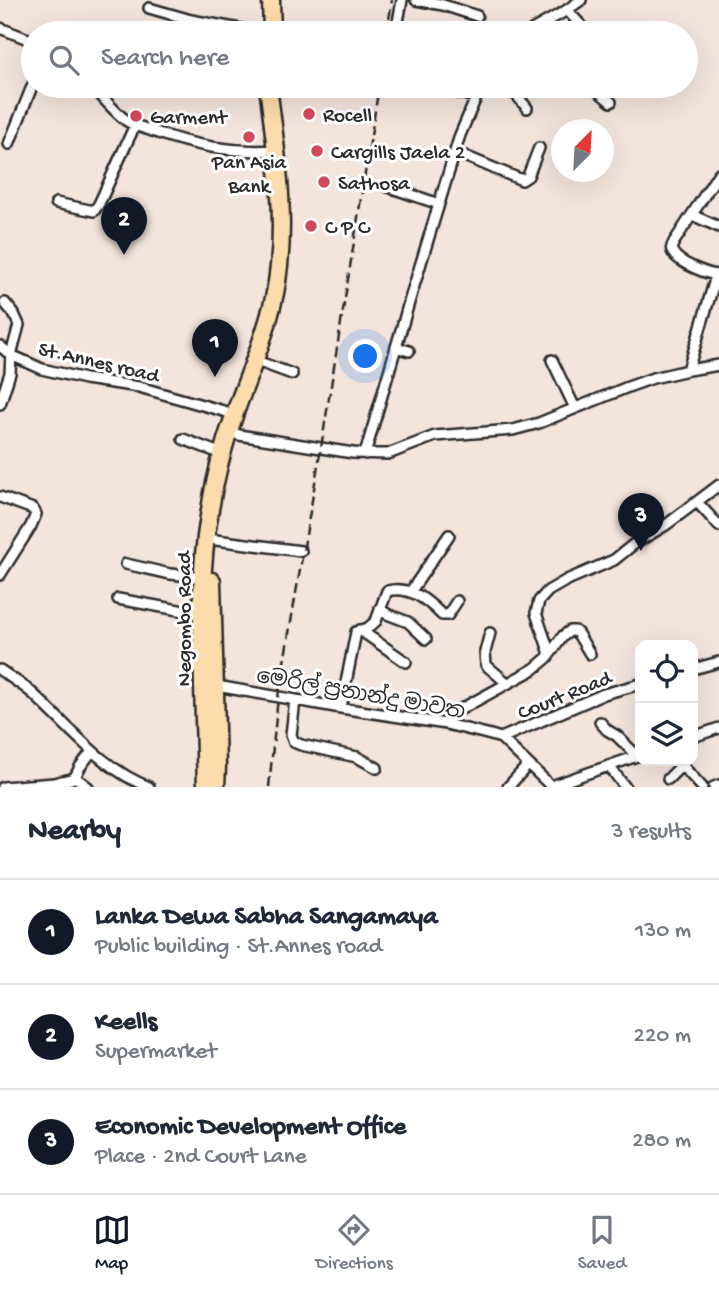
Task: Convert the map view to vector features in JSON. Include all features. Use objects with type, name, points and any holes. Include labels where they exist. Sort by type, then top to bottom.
[{"type":"highway","points":[[262,0],[262,21]]},
{"type":"highway","points":[[271,0],[272,21]]},
{"type":"highway","name":"Negombo Road","points":[[206,787],[216,540],[234,433],[234,414],[264,333],[277,283],[282,232],[270,98]]},
{"type":"highway","name":"Negombo Road","points":[[216,787],[201,614],[202,577],[208,517],[222,454],[234,433],[262,363],[277,321],[285,285],[290,209],[279,98]]},
{"type":"street","points":[[398,21],[402,0]]},
{"type":"street","points":[[416,0],[477,16]]},
{"type":"street","points":[[548,21],[581,0]]},
{"type":"street","points":[[149,8],[196,21]]},
{"type":"street","points":[[567,10],[577,21]]},
{"type":"street","points":[[0,28],[21,36]]},
{"type":"street","points":[[9,144],[27,98]]},
{"type":"street","points":[[104,98],[120,116],[135,125],[203,147],[256,152],[276,150]]},
{"type":"street","points":[[365,454],[455,152],[475,98]]},
{"type":"street","points":[[519,98],[527,108]]},
{"type":"street","points":[[606,98],[611,102]]},
{"type":"street","points":[[56,203],[94,211],[135,125]]},
{"type":"street","points":[[455,152],[522,180],[528,176],[538,148]]},
{"type":"street","points":[[688,370],[718,276],[680,260],[672,251],[674,242],[719,173]]},
{"type":"street","points":[[386,186],[439,204]]},
{"type":"street","points":[[692,215],[719,227]]},
{"type":"street","points":[[0,404],[10,373],[11,355],[19,325],[5,303]]},
{"type":"street","name":"St.Annes road","points":[[0,346],[11,355],[42,369],[139,387],[234,414]]},
{"type":"street","points":[[396,347],[409,351]]},
{"type":"street","points":[[552,360],[575,408]]},
{"type":"street","points":[[262,363],[292,374]]},
{"type":"street","points":[[234,433],[365,454],[388,454],[435,436],[513,430],[539,423],[667,374],[719,365]]},
{"type":"street","points":[[183,439],[222,454]]},
{"type":"street","points":[[550,653],[536,613],[539,601],[548,591],[614,560],[719,485]]},
{"type":"street","points":[[0,497],[33,509],[36,514],[0,575]]},
{"type":"street","points":[[697,502],[719,526]]},
{"type":"street","points":[[411,591],[449,535]]},
{"type":"street","points":[[216,540],[301,551]]},
{"type":"street","points":[[127,565],[202,577]]},
{"type":"street","points":[[341,708],[356,632],[369,628],[376,621],[387,591],[401,588],[411,591],[442,615],[448,615],[457,601]]},
{"type":"street","points":[[118,599],[201,614]]},
{"type":"street","points":[[380,608],[387,614],[408,622],[426,639]]},
{"type":"street","points":[[360,630],[406,662]]},
{"type":"street","points":[[446,724],[452,714],[534,668],[570,631],[578,634],[590,654]]},
{"type":"street","points":[[490,633],[485,665],[507,683]]},
{"type":"street","points":[[698,668],[719,662]]},
{"type":"street","points":[[0,670],[29,691],[92,751],[134,781],[149,787]]},
{"type":"street","name":"මෙරිල් ප්‍රනාන්දු මාවත","points":[[209,685],[446,724],[502,738]]},
{"type":"street","name":"Court Road","points":[[502,738],[604,694],[635,685]]},
{"type":"street","points":[[295,700],[291,735],[294,742],[356,757],[377,768]]},
{"type":"street","points":[[600,722],[635,753]]},
{"type":"street","points":[[698,735],[719,728]]},
{"type":"street","points":[[502,738],[551,786],[635,757]]},
{"type":"street","points":[[3,787],[64,781],[75,777],[92,751]]},
{"type":"street","points":[[508,787],[528,765]]},
{"type":"street","points":[[609,766],[625,787]]},
{"type":"street","points":[[668,779],[678,766]]},
{"type":"street","points":[[683,766],[702,787]]},
{"type":"street","points":[[75,777],[88,787]]},
{"type":"street","points":[[714,787],[719,785]]},
{"type":"railway","points":[[389,21],[392,0]]},
{"type":"railway","points":[[269,787],[278,697],[377,98]]},
{"type":"place","name":"Rocell","points":[[309,114]]},
{"type":"place","name":"Garment","points":[[136,116]]},
{"type":"place","name":"Pan Asia Bank","points":[[249,137]]},
{"type":"place","name":"Cargills Jaela 2","points":[[317,151]]},
{"type":"place","name":"Sathosa","points":[[324,182]]},
{"type":"place","name":"C P C","points":[[311,226]]},
{"type":"place","name":"Keells","points":[[124,255]]},
{"type":"place","name":"Lanka Dewa Sabha Sangamaya","points":[[215,377]]},
{"type":"place","name":"Economic Development Office","points":[[641,551]]}]
